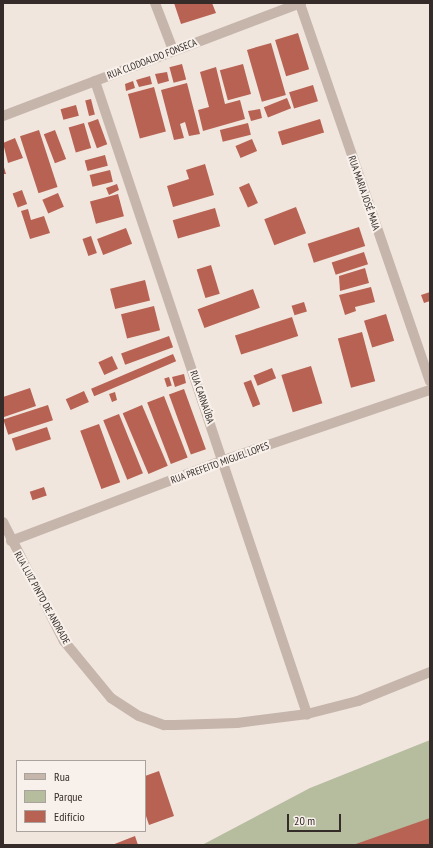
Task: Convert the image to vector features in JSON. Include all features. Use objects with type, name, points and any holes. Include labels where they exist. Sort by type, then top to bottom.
[{"type":"street","points":[[154,3],[173,50]]},
{"type":"street","name":"RUA CLODOALDO FONSECA","points":[[3,116],[173,50],[301,3]]},
{"type":"street","name":"RUA MARIA JOSÉ MAIA","points":[[301,3],[430,381]]},
{"type":"street","name":"RUA CARNAÚBA","points":[[94,81],[224,460],[307,714]]},
{"type":"street","name":"RUA PREFEITO MIGUEL LOPES","points":[[11,541],[224,460],[430,390]]},
{"type":"street","name":"RUA LUIZ PINTO DE ANDRADE","points":[[3,522],[11,541],[64,641],[106,692],[139,716],[164,725],[237,723],[307,714]]},
{"type":"street","points":[[307,714],[358,701],[430,672]]},
{"type":"green space","points":[[430,740],[430,845],[202,845],[310,788]]},
{"type":"building","points":[[174,3],[212,3],[216,13],[181,24]]},
{"type":"building","points":[[298,33],[309,69],[286,76],[275,40]]},
{"type":"building","points":[[271,43],[286,95],[262,102],[247,50]]},
{"type":"building","points":[[182,64],[186,79],[174,83],[169,67]]},
{"type":"building","points":[[243,64],[251,94],[228,100],[220,70]]},
{"type":"building","points":[[216,67],[225,104],[240,100],[245,119],[203,131],[198,110],[209,107],[200,72]]},
{"type":"building","points":[[167,72],[169,81],[158,84],[155,74]]},
{"type":"building","points":[[150,76],[152,84],[139,87],[136,80]]},
{"type":"building","points":[[133,81],[135,88],[126,91],[125,84]]},
{"type":"building","points":[[187,83],[200,134],[189,136],[185,122],[180,124],[184,138],[174,140],[161,90]]},
{"type":"building","points":[[313,85],[318,101],[294,109],[289,92]]},
{"type":"building","points":[[154,87],[166,131],[140,138],[128,94]]},
{"type":"building","points":[[287,98],[291,108],[268,118],[264,107]]},
{"type":"building","points":[[91,99],[95,115],[89,116],[85,100]]},
{"type":"building","points":[[76,105],[79,116],[63,120],[61,109]]},
{"type":"building","points":[[260,109],[262,118],[251,121],[248,111]]},
{"type":"building","points":[[98,119],[107,144],[97,148],[88,123]]},
{"type":"building","points":[[320,119],[324,132],[282,145],[278,132]]},
{"type":"building","points":[[84,123],[91,148],[76,152],[69,127]]},
{"type":"building","points":[[248,123],[251,135],[223,142],[220,130]]},
{"type":"building","points":[[39,130],[58,187],[39,193],[20,136]]},
{"type":"building","points":[[55,130],[66,159],[55,163],[44,134]]},
{"type":"building","points":[[15,138],[23,158],[8,163],[3,143]]},
{"type":"building","points":[[252,139],[257,151],[241,158],[235,146]]},
{"type":"building","points":[[105,155],[108,166],[88,171],[85,160]]},
{"type":"building","points":[[3,164],[6,174],[3,174]]},
{"type":"building","points":[[205,164],[214,195],[173,207],[167,186],[189,179],[186,170]]},
{"type":"building","points":[[110,170],[113,182],[93,187],[90,175]]},
{"type":"building","points":[[249,183],[258,203],[248,208],[239,187]]},
{"type":"building","points":[[117,184],[119,190],[109,195],[106,188]]},
{"type":"building","points":[[22,190],[27,204],[18,208],[13,193]]},
{"type":"building","points":[[58,193],[64,207],[48,213],[42,200]]},
{"type":"building","points":[[118,194],[124,216],[96,224],[90,202]]},
{"type":"building","points":[[296,207],[306,233],[274,245],[264,219]]},
{"type":"building","points":[[215,208],[220,226],[178,238],[173,220]]},
{"type":"building","points":[[28,209],[31,220],[44,216],[50,233],[30,239],[21,211]]},
{"type":"building","points":[[359,227],[365,246],[314,263],[308,244]]},
{"type":"building","points":[[126,228],[132,244],[103,255],[97,239]]},
{"type":"building","points":[[91,236],[97,253],[88,256],[82,239]]},
{"type":"building","points":[[364,252],[368,264],[336,275],[332,263]]},
{"type":"building","points":[[211,265],[220,294],[205,298],[197,269]]},
{"type":"building","points":[[365,268],[369,283],[340,291],[339,276]]},
{"type":"building","points":[[145,280],[150,300],[115,309],[110,289]]},
{"type":"building","points":[[371,287],[375,302],[355,307],[356,311],[345,315],[339,295]]},
{"type":"building","points":[[253,289],[260,308],[204,328],[198,309]]},
{"type":"building","points":[[430,292],[430,301],[424,303],[421,295]]},
{"type":"building","points":[[304,302],[307,312],[294,315],[292,306]]},
{"type":"building","points":[[154,306],[160,330],[127,338],[121,314]]},
{"type":"building","points":[[386,314],[394,341],[372,348],[364,321]]},
{"type":"building","points":[[292,317],[298,336],[241,355],[235,336]]},
{"type":"building","points":[[362,332],[375,381],[351,388],[338,338]]},
{"type":"building","points":[[169,336],[173,347],[125,365],[121,353]]},
{"type":"building","points":[[173,354],[176,361],[94,396],[91,389]]},
{"type":"building","points":[[112,356],[118,369],[104,375],[98,362]]},
{"type":"building","points":[[311,366],[322,403],[293,412],[281,375]]},
{"type":"building","points":[[272,368],[276,378],[258,386],[253,375]]},
{"type":"building","points":[[184,374],[186,383],[175,387],[172,377]]},
{"type":"building","points":[[169,377],[172,386],[167,387],[164,379]]},
{"type":"building","points":[[251,380],[260,404],[253,407],[244,383]]},
{"type":"building","points":[[30,388],[36,406],[4,417],[3,397]]},
{"type":"building","points":[[184,389],[206,449],[191,455],[169,394]]},
{"type":"building","points":[[84,391],[89,402],[71,410],[66,399]]},
{"type":"building","points":[[115,392],[117,400],[112,402],[109,394]]},
{"type":"building","points":[[164,396],[188,458],[171,464],[147,402]]},
{"type":"building","points":[[48,405],[53,420],[8,435],[3,420]]},
{"type":"building","points":[[142,405],[168,466],[148,474],[123,413]]},
{"type":"building","points":[[119,414],[143,473],[127,480],[103,420]]},
{"type":"building","points":[[99,424],[120,482],[101,489],[80,431]]},
{"type":"building","points":[[47,427],[51,439],[16,451],[12,438]]},
{"type":"building","points":[[44,487],[47,496],[33,500],[30,492]]},
{"type":"building","points":[[159,771],[174,816],[149,825],[146,816],[146,776]]},
{"type":"building","points":[[430,818],[430,845],[353,845]]},
{"type":"building","points":[[135,836],[138,845],[112,845]]}]
